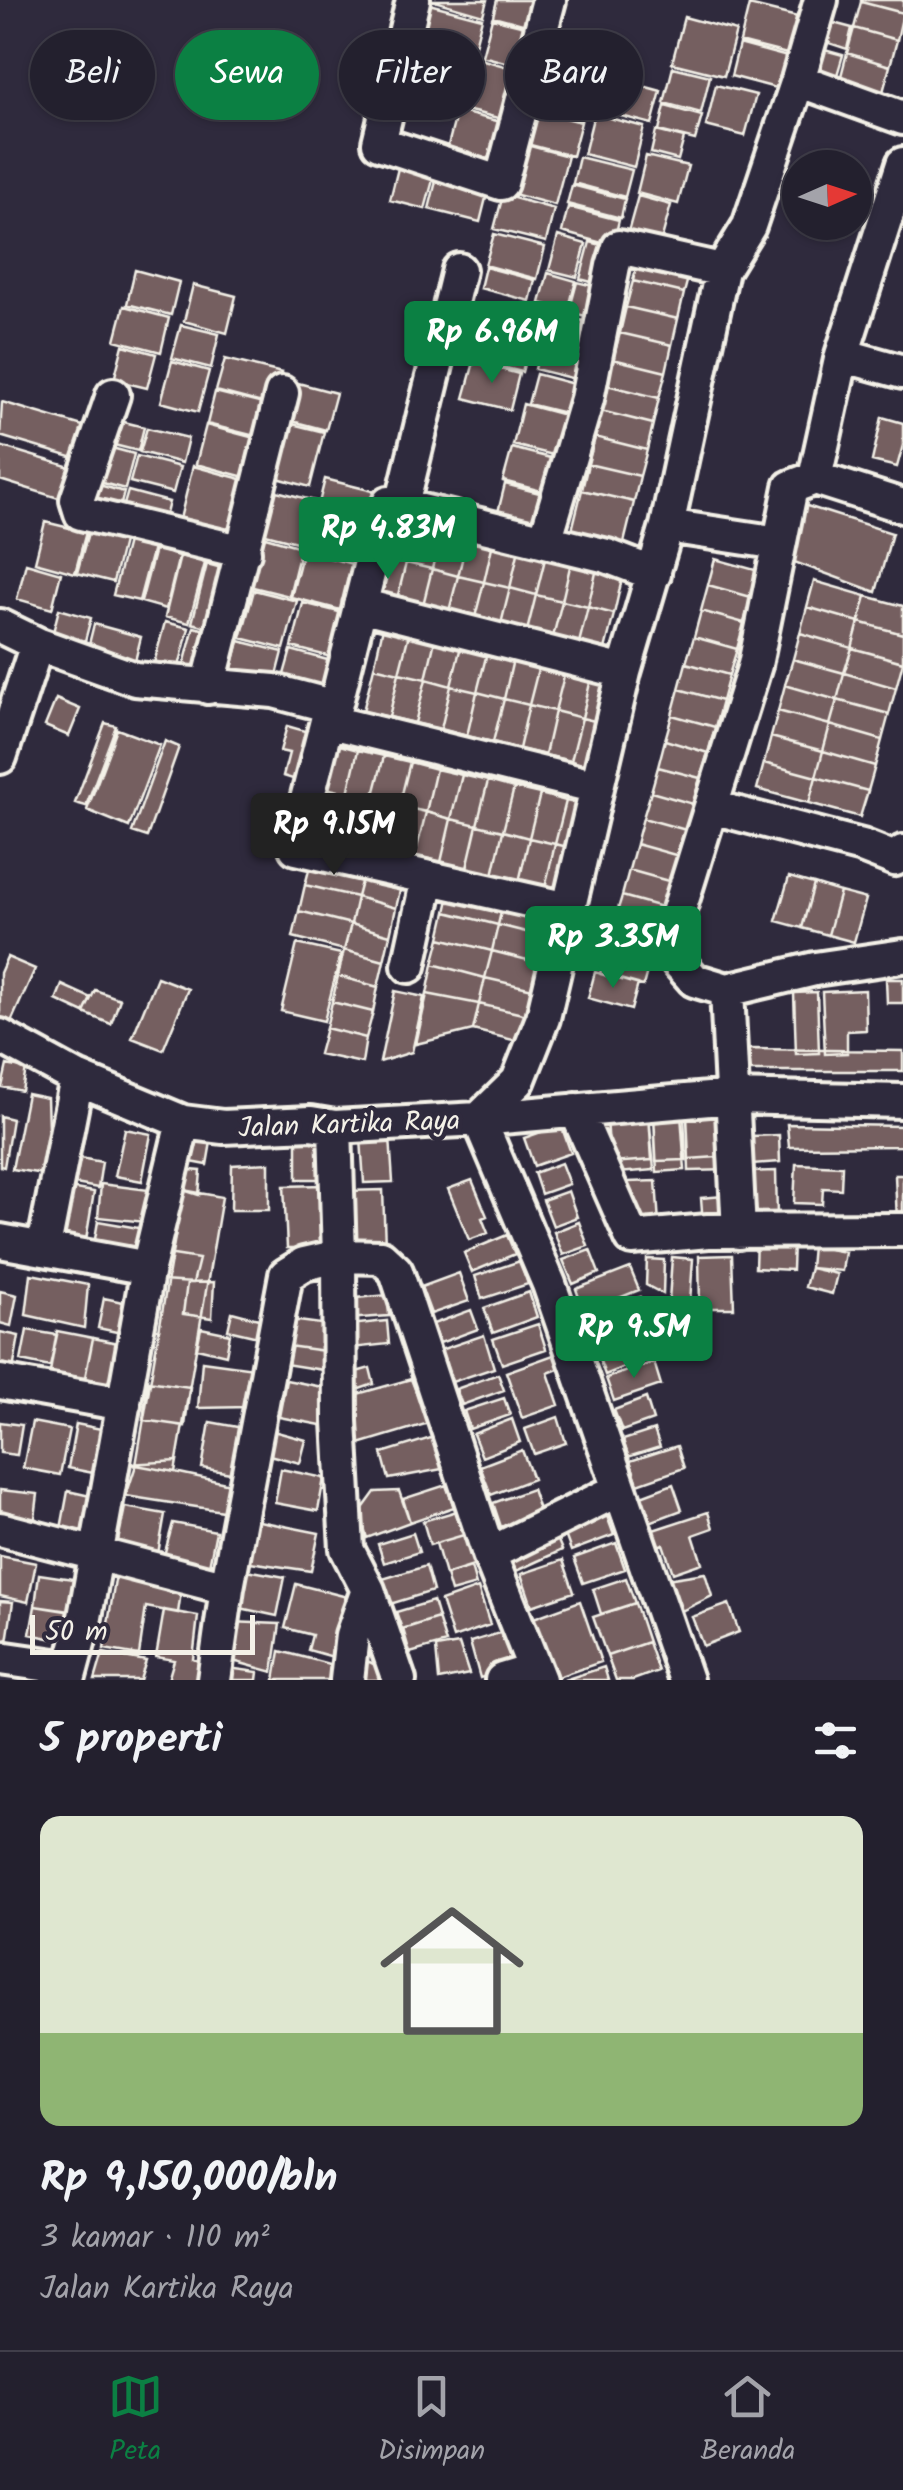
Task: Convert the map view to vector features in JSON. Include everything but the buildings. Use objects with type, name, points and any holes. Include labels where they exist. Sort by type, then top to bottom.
[{"type":"street","points":[[413,0],[379,144],[501,183],[549,0]]},
{"type":"street","points":[[479,1119],[518,1081],[543,1018],[624,672],[667,526],[722,270],[748,226],[798,80],[820,0]]},
{"type":"street","points":[[798,80],[903,118]]},
{"type":"street","points":[[815,478],[842,355],[892,233],[903,164]]},
{"type":"street","points":[[545,541],[587,398],[612,266],[620,247],[722,270]]},
{"type":"street","points":[[402,504],[459,270]]},
{"type":"street","points":[[842,355],[903,372]]},
{"type":"street","points":[[208,687],[282,393]]},
{"type":"street","points":[[113,395],[77,500],[81,513],[244,552]]},
{"type":"street","points":[[903,506],[815,478],[792,487],[755,665],[675,924],[679,964],[694,980],[727,990],[815,969],[903,956]]},
{"type":"street","points":[[0,626],[37,644],[134,679],[274,692],[335,706],[378,530],[389,503],[607,556],[654,574]]},
{"type":"street","points":[[667,526],[778,543]]},
{"type":"street","points":[[360,605],[624,672]]},
{"type":"street","points":[[0,757],[37,644]]},
{"type":"street","points":[[568,909],[296,848],[328,721],[597,787]]},
{"type":"street","points":[[712,807],[862,846],[895,859],[903,852]]},
{"type":"street","points":[[409,966],[428,878]]},
{"type":"street","points":[[727,990],[739,1232]]},
{"type":"street","name":"Jalan Kartika Raya","points":[[0,1036],[77,1078],[183,1122],[223,1127],[311,1123],[335,1127],[479,1119],[549,1284],[686,1680]]},
{"type":"street","points":[[44,1248],[77,1078]]},
{"type":"street","points":[[479,1119],[732,1097],[903,1101]]},
{"type":"street","points":[[576,1110],[632,1238],[708,1231],[903,1230]]},
{"type":"street","points":[[0,1658],[68,1674],[85,1618],[148,1268],[183,1122]]},
{"type":"street","points":[[335,1127],[340,1422],[347,1549],[368,1590],[399,1680]]},
{"type":"street","points":[[0,1241],[148,1268]]},
{"type":"street","points":[[214,1680],[227,1588],[286,1275],[304,1264],[338,1256],[382,1258],[396,1270],[489,1554],[537,1675],[502,1680]]},
{"type":"street","points":[[0,1382],[124,1404]]},
{"type":"street","points":[[489,1554],[620,1489]]},
{"type":"street","points":[[0,1529],[227,1588]]},
{"type":"street","points":[[348,1680],[352,1635],[368,1590]]}]
